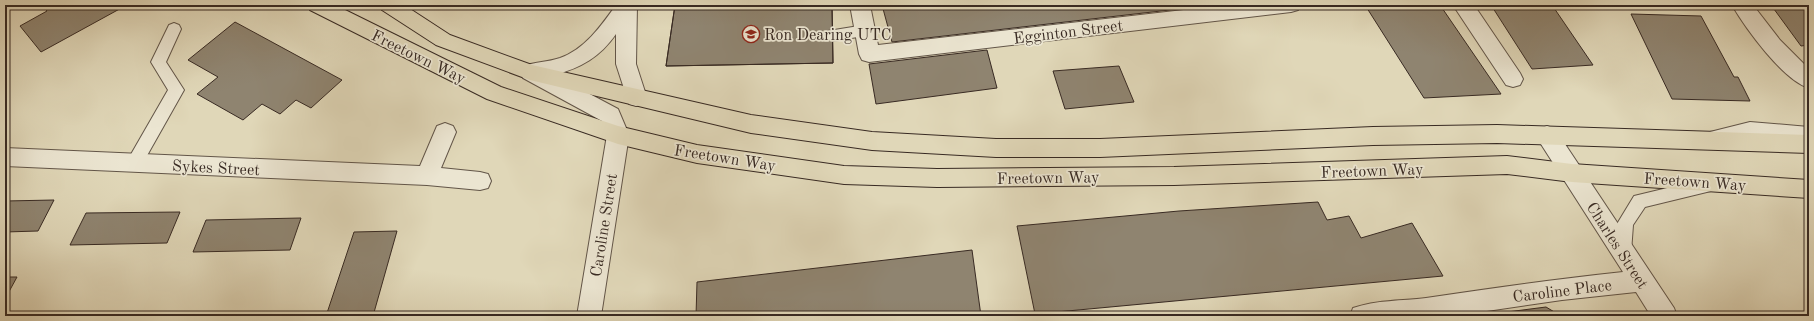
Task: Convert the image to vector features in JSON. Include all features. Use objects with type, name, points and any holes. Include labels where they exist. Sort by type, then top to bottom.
[{"type":"highway","name":"Freetown Way","points":[[317,5],[494,93],[618,134],[697,154],[844,174],[937,178],[1174,176],[1507,165],[1572,173],[1809,189]]},
{"type":"highway","name":"Freetown Way","points":[[389,5],[443,40],[530,72],[751,124],[872,141],[996,148],[1100,148],[1373,136],[1547,135],[1809,144]]},
{"type":"street","points":[[530,72],[551,69],[572,62],[589,51],[602,39],[627,5]]},
{"type":"street","points":[[627,5],[626,64],[636,98]]},
{"type":"street","points":[[860,5],[865,31]]},
{"type":"street","name":"Egginton Street","points":[[865,31],[869,54],[1291,5]]},
{"type":"street","points":[[1463,5],[1513,79]]},
{"type":"street","points":[[1742,5],[1762,34],[1792,68],[1809,80]]},
{"type":"street","points":[[530,72],[610,115],[618,134]]},
{"type":"street","points":[[427,176],[445,132]]},
{"type":"street","name":"Caroline Street","points":[[589,316],[618,134]]},
{"type":"street","name":"Charles Street","points":[[1547,135],[1664,316]]},
{"type":"street","name":"Sykes Street","points":[[5,157],[427,176],[480,181]]},
{"type":"street","name":"Caroline Place","points":[[1362,316],[1405,312],[1562,289],[1642,281]]},
{"type":"lane","points":[[134,163],[176,90],[158,62],[174,29]]},
{"type":"lane","points":[[833,35],[865,31]]},
{"type":"lane","points":[[1700,141],[1750,128],[1809,133]]},
{"type":"lane","points":[[1623,252],[1625,224],[1640,201],[1721,183]]},
{"type":"building","points":[[42,5],[125,6],[41,52],[20,26],[47,11]]},
{"type":"building","name":"Ron Dearing UTC","points":[[675,5],[832,5],[833,63],[666,66]]},
{"type":"building","name":"Ron Dearing UTC","points":[[675,5],[832,5],[833,63],[666,66]]},
{"type":"building","points":[[882,5],[1213,5],[892,42]]},
{"type":"building","points":[[1365,5],[1440,5],[1501,94],[1424,98]]},
{"type":"building","points":[[1491,5],[1552,5],[1593,65],[1532,69]]},
{"type":"building","points":[[1771,5],[1809,5],[1809,45],[1801,46]]},
{"type":"building","points":[[1631,14],[1701,16],[1734,77],[1738,77],[1750,101],[1672,99]]},
{"type":"building","points":[[235,22],[342,80],[311,108],[296,100],[280,114],[262,104],[243,120],[197,94],[218,77],[188,60]]},
{"type":"building","points":[[987,50],[997,88],[876,104],[869,64]]},
{"type":"building","points":[[1119,66],[1134,102],[1065,109],[1053,71]]},
{"type":"building","points":[[54,200],[38,231],[5,232],[5,201]]},
{"type":"building","points":[[1318,202],[1327,220],[1349,216],[1361,238],[1412,223],[1443,276],[1035,314],[1017,226],[1179,211]]},
{"type":"building","points":[[180,212],[167,243],[70,245],[86,213]]},
{"type":"building","points":[[301,218],[290,250],[193,252],[206,220]]},
{"type":"building","points":[[397,231],[373,316],[326,316],[354,232]]},
{"type":"building","points":[[972,250],[981,316],[696,316],[697,282]]},
{"type":"building","points":[[5,277],[17,277],[5,299]]},
{"type":"building","points":[[1546,307],[1561,316],[1476,316]]},
{"type":"place","name":"Ron Dearing UTC","points":[[751,34]]}]
